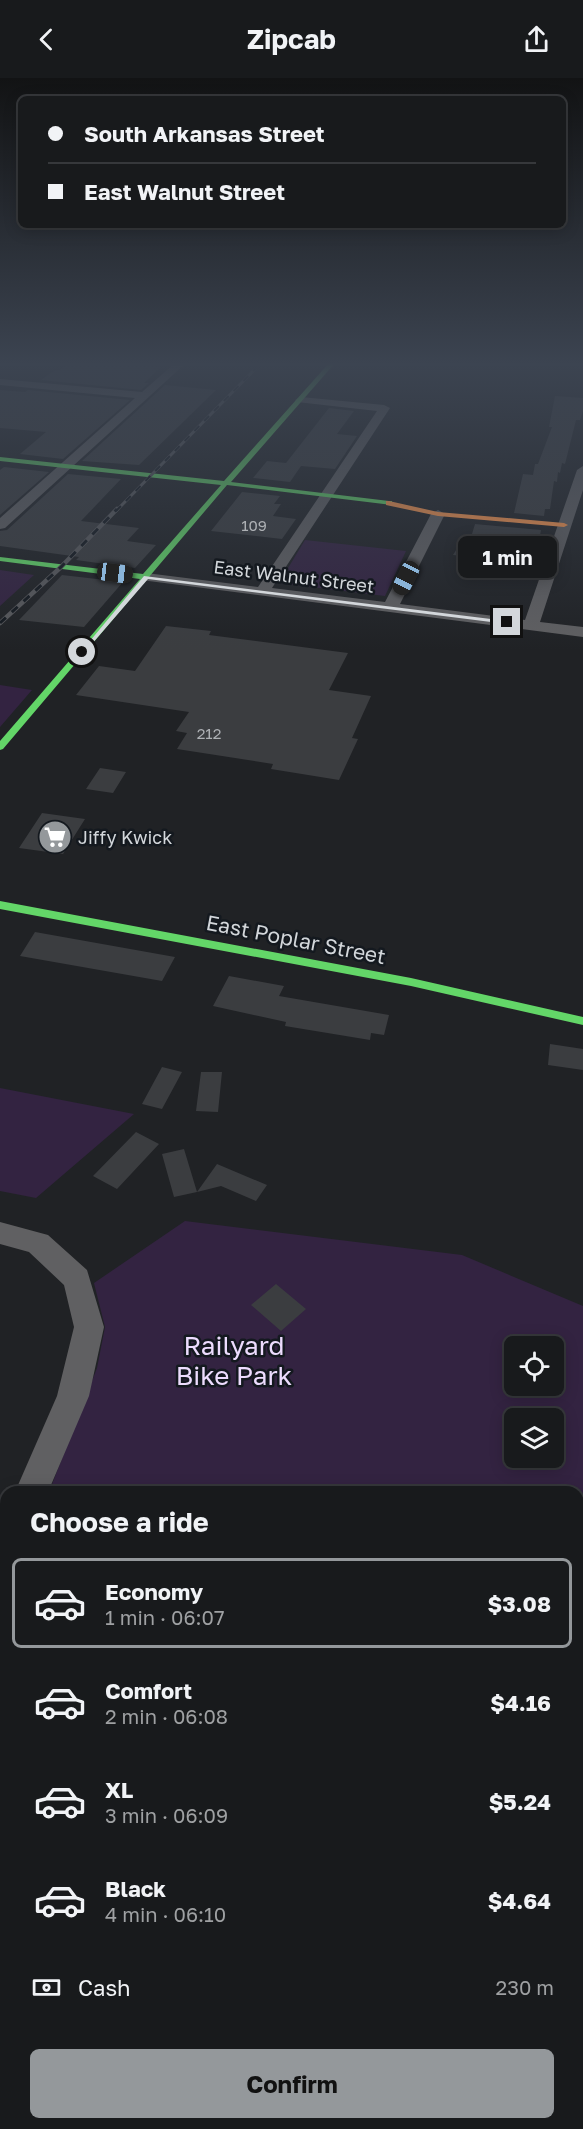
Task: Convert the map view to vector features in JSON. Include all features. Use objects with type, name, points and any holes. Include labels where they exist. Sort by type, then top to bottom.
[{"type":"street","points":[[0,459],[328,494],[414,507],[438,514],[564,525]]},
{"type":"street","points":[[0,525],[74,459]]},
{"type":"street","points":[[0,747],[248,459]]},
{"type":"street","points":[[262,592],[290,547],[353,459]]},
{"type":"street","points":[[531,625],[583,470]]},
{"type":"street","points":[[390,608],[438,514]]},
{"type":"street","name":"East Walnut Street","points":[[0,559],[583,632]]},
{"type":"street","name":"East Poplar Street","points":[[0,905],[411,982],[583,1021]]},
{"type":"street","points":[[0,1233],[38,1243],[77,1279],[89,1327],[73,1396],[35,1486]]},
{"type":"green space","points":[[305,540],[406,551],[385,596],[279,583]]},
{"type":"green space","points":[[0,570],[34,575],[0,606]]},
{"type":"green space","points":[[0,685],[32,690],[0,727]]},
{"type":"green space","points":[[0,1088],[134,1114],[36,1198],[0,1191]]},
{"type":"green space","name":"Railyard Bike Park","points":[[185,1221],[462,1255],[583,1306],[583,1486],[51,1486],[97,1368],[105,1327],[94,1283]]},
{"type":"building","points":[[84,459],[145,459],[139,465],[82,461]]},
{"type":"building","points":[[289,459],[342,459],[335,469],[301,466],[290,482],[253,478],[267,461],[286,463]]},
{"type":"building","points":[[540,459],[566,459],[565,464],[562,463],[560,473],[558,472],[557,482],[554,481],[550,509],[545,509],[544,516],[514,513],[523,474],[533,475],[535,464],[538,464]]},
{"type":"building","points":[[4,467],[49,472],[0,515],[0,470]]},
{"type":"building","points":[[68,474],[121,479],[81,521],[139,528],[127,541],[156,545],[135,568],[76,560],[79,557],[0,546],[0,531],[7,530]]},
{"type":"building","points":[[242,492],[280,496],[274,504],[281,504],[273,516],[296,519],[282,539],[211,531]]},
{"type":"building","points":[[475,524],[541,530],[535,564],[528,563],[526,568],[481,562],[483,558],[453,555],[466,534],[472,534]]},
{"type":"building","points":[[62,575],[123,582],[84,627],[19,620]]},
{"type":"building","points":[[166,626],[211,631],[209,635],[348,653],[329,690],[371,696],[352,738],[358,739],[339,780],[271,769],[273,764],[177,749],[187,733],[176,731],[189,712],[76,695],[99,666],[135,671]]},
{"type":"building","points":[[100,768],[126,772],[113,793],[86,789]]},
{"type":"building","points":[[42,813],[85,819],[63,854],[19,848]]},
{"type":"building","points":[[35,932],[175,957],[162,981],[20,956]]},
{"type":"building","points":[[229,976],[284,986],[279,996],[389,1015],[384,1035],[371,1033],[370,1040],[285,1026],[286,1022],[213,1006]]},
{"type":"building","points":[[550,1044],[583,1049],[583,1070],[548,1065]]},
{"type":"building","points":[[162,1067],[182,1072],[162,1109],[142,1104]]},
{"type":"building","points":[[201,1072],[222,1072],[218,1112],[196,1111]]},
{"type":"building","points":[[136,1132],[159,1144],[117,1189],[93,1176]]},
{"type":"building","points":[[184,1149],[197,1192],[174,1197],[162,1154]]},
{"type":"building","points":[[217,1164],[267,1185],[256,1201],[221,1186],[197,1192]]},
{"type":"building","points":[[276,1284],[306,1309],[281,1331],[251,1305]]},
{"type":"railway","points":[[116,511],[167,459]]},
{"type":"railway","points":[[0,623],[61,567],[117,509]]},
{"type":"traffic: fast","points":[[0,459],[328,494],[389,503]]},
{"type":"traffic: fast","points":[[0,747],[247,459]]},
{"type":"traffic: fast","points":[[0,559],[146,577]]},
{"type":"traffic: fast","points":[[0,905],[411,982],[583,1021]]},
{"type":"traffic: slow","points":[[389,503],[438,514],[564,525]]},
{"type":"place","name":"Jiffy Kwick","points":[[55,837]]},
{"type":"route","points":[[82,652],[146,577],[507,622]]}]
